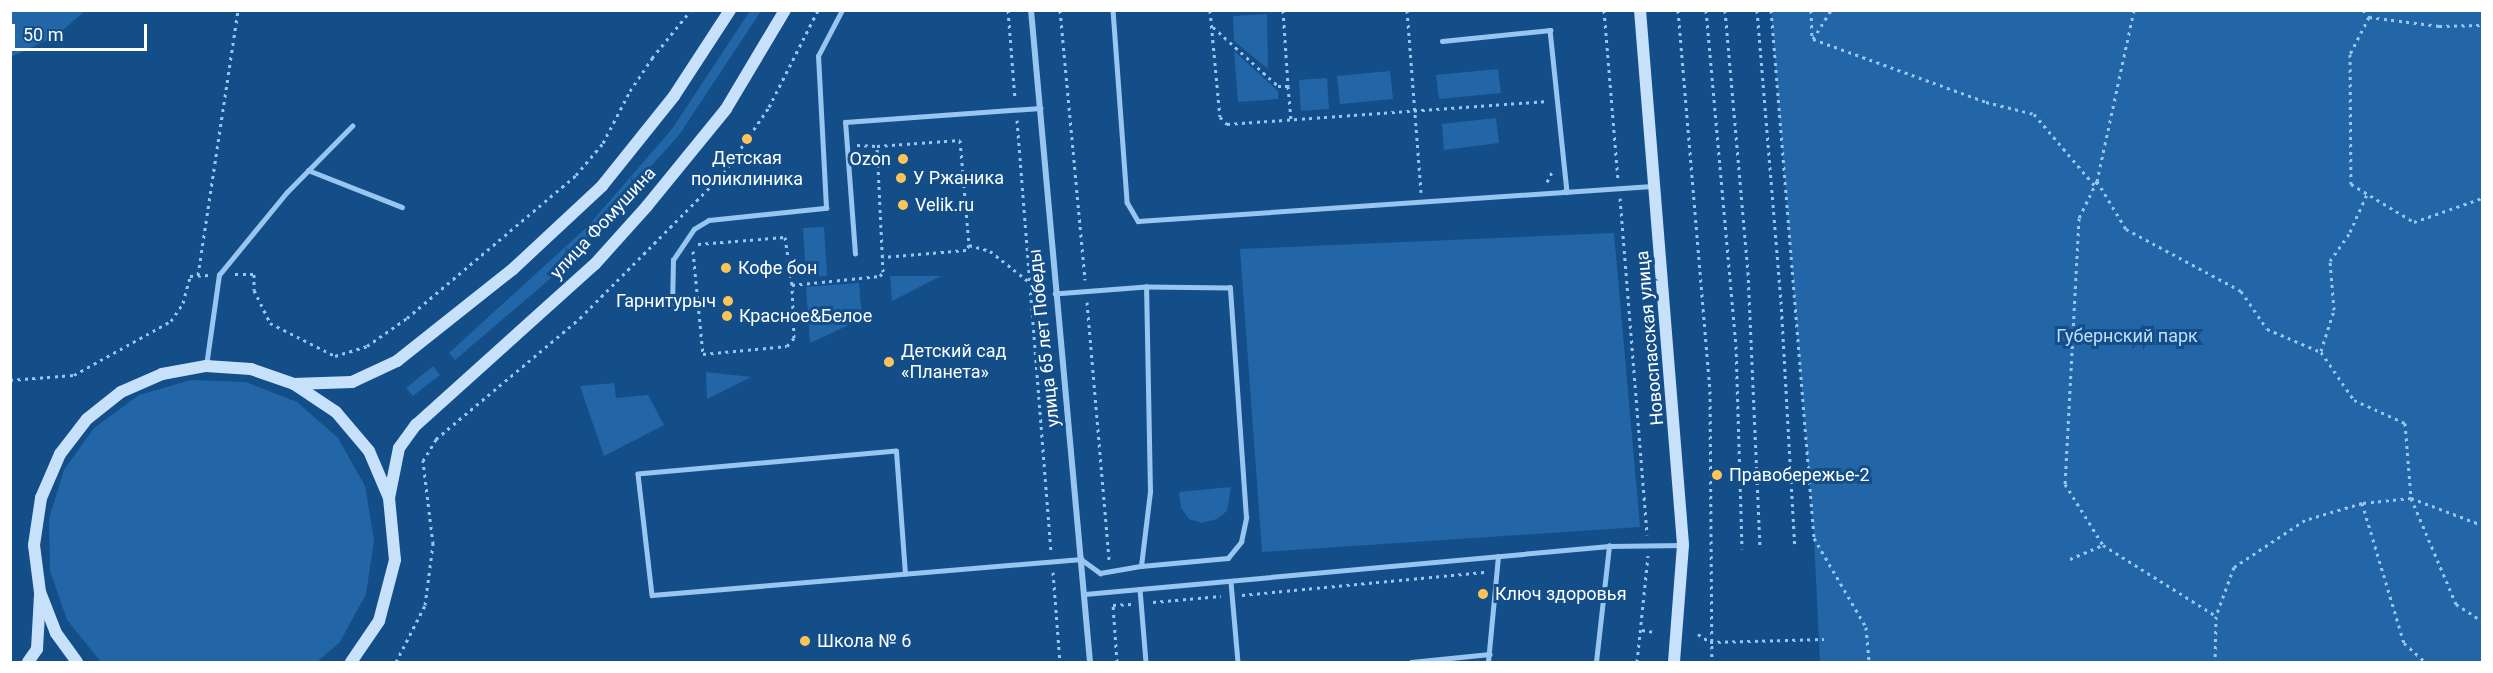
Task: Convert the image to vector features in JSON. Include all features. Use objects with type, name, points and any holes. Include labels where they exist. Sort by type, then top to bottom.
[{"type":"main road","name":"улица Фомушина","points":[[294,384],[352,381],[397,361],[513,269],[602,186],[674,96],[730,10]]},
{"type":"main road","name":"улица Фомушина","points":[[389,498],[399,448],[416,424],[595,264],[726,109],[785,10]]},
{"type":"main road","name":"Новоспасская улица","points":[[1640,10],[1683,544],[1674,663]]},
{"type":"main road","points":[[28,663],[37,649],[40,592],[34,545],[41,498],[60,454],[87,419],[122,392],[162,374],[206,366],[251,369],[294,384],[336,412],[369,451],[389,498],[395,560],[379,621],[351,663]]},
{"type":"main road","points":[[40,592],[56,633],[77,663]]},
{"type":"street","name":"улица 65 лет Победы","points":[[1031,10],[1090,663]]},
{"type":"lane","points":[[672,307],[673,260],[694,229],[710,220],[826,208],[818,56],[842,10]]},
{"type":"lane","points":[[1113,10],[1127,202],[1138,221],[1654,186]]},
{"type":"lane","points":[[1442,41],[1550,30],[1567,192],[1559,193]]},
{"type":"lane","points":[[855,254],[845,122],[1040,108]]},
{"type":"lane","points":[[206,366],[219,275],[308,170],[352,126]]},
{"type":"lane","points":[[308,170],[402,207]]},
{"type":"lane","points":[[1141,566],[1150,492],[1146,287]]},
{"type":"lane","points":[[905,574],[896,451],[638,474],[652,595],[1052,562],[1081,559],[1100,573],[1141,566],[1228,558],[1241,542],[1246,518],[1230,288],[1146,287],[1055,294]]},
{"type":"lane","points":[[1084,594],[1609,546],[1648,547],[1683,544]]},
{"type":"lane","points":[[1596,663],[1609,546]]},
{"type":"lane","points":[[1488,663],[1498,556]]},
{"type":"lane","points":[[1231,582],[1238,663]]},
{"type":"lane","points":[[1140,589],[1146,663]]},
{"type":"lane","points":[[1411,663],[1490,654]]},
{"type":"path","points":[[198,275],[238,10]]},
{"type":"path","points":[[10,380],[74,375],[171,321],[183,303],[190,276],[198,275],[254,274],[254,290],[270,323],[335,356],[367,346],[407,318],[576,175],[603,143],[641,74],[691,10]]},
{"type":"path","points":[[396,663],[425,605],[433,544],[423,461],[436,439],[580,318],[724,173],[769,107],[818,10]]},
{"type":"path","points":[[1008,10],[1060,663]]},
{"type":"path","points":[[1060,10],[1110,570]]},
{"type":"path","points":[[1210,10],[1222,121],[1415,112],[1548,101],[1549,112]]},
{"type":"path","points":[[1283,10],[1291,119]]},
{"type":"path","points":[[1407,10],[1422,202]]},
{"type":"path","points":[[1604,10],[1648,547],[1642,630],[1637,663]]},
{"type":"path","points":[[1678,10],[1710,391],[1714,485],[1710,642],[1712,663]]},
{"type":"path","points":[[1707,10],[1736,346],[1742,549]]},
{"type":"path","points":[[1725,10],[1748,272],[1760,548]]},
{"type":"path","points":[[1758,10],[1781,301],[1795,549]]},
{"type":"path","points":[[1771,10],[1814,538],[1866,627],[1869,663]]},
{"type":"path","points":[[1811,10],[1812,39]]},
{"type":"path","points":[[1812,39],[1831,10]]},
{"type":"path","points":[[2134,10],[2097,181],[2079,218],[2065,484],[2103,545],[2216,616]]},
{"type":"path","points":[[2363,10],[2369,17],[2439,26],[2482,25]]},
{"type":"path","points":[[2369,17],[2350,54],[2351,184],[2414,222],[2482,198]]},
{"type":"path","points":[[1211,26],[1278,86],[1288,86]]},
{"type":"path","points":[[1812,39],[1986,102],[2034,114],[2095,186]]},
{"type":"path","points":[[792,285],[875,278],[883,272],[875,150],[882,144],[960,140],[969,245]]},
{"type":"path","points":[[1544,184],[1551,179],[1553,167],[1565,167]]},
{"type":"path","points":[[1608,177],[1618,176]]},
{"type":"path","points":[[2097,181],[2126,229],[2241,291],[2267,329],[2321,352],[2354,400],[2405,423],[2411,498],[2456,604],[2482,621]]},
{"type":"path","points":[[1421,194],[1432,193]]},
{"type":"path","points":[[2321,352],[2334,310],[2330,261],[2350,232],[2367,194]]},
{"type":"path","points":[[780,236],[788,243],[792,285],[794,338],[788,346],[704,354],[695,246],[780,236]]},
{"type":"path","points":[[969,245],[990,251],[1029,282]]},
{"type":"path","points":[[883,257],[959,252],[969,245]]},
{"type":"path","points":[[2215,663],[2216,616],[2234,567],[2305,519],[2362,503],[2411,498],[2482,525]]},
{"type":"path","points":[[2362,503],[2404,643],[2425,663]]},
{"type":"path","points":[[2070,559],[2103,545]]},
{"type":"path","points":[[1113,605],[1495,572]]},
{"type":"path","points":[[1111,591],[1117,663]]},
{"type":"path","points":[[10,614],[10,621]]},
{"type":"path","points":[[1642,630],[1654,632]]},
{"type":"path","points":[[1698,634],[1710,642],[1824,639]]},
{"type":"green space","points":[[10,11],[85,11],[56,36],[11,57]]},
{"type":"green space","points":[[750,11],[761,11],[679,135],[551,278],[455,360],[449,353],[587,227],[672,129]]},
{"type":"green space","name":"Губернский парк","points":[[1771,11],[2482,11],[2482,662],[1820,662],[1814,538]]},
{"type":"green space","points":[[1267,14],[1268,69],[1234,41],[1233,16]]},
{"type":"green space","points":[[1234,51],[1278,91],[1278,99],[1238,102]]},
{"type":"green space","points":[[1498,69],[1501,93],[1439,99],[1436,75]]},
{"type":"green space","points":[[1390,71],[1393,99],[1340,104],[1337,76]]},
{"type":"green space","points":[[1327,78],[1329,109],[1301,111],[1299,80]]},
{"type":"green space","points":[[1496,118],[1499,143],[1444,150],[1442,124]]},
{"type":"green space","points":[[824,227],[827,276],[806,277],[803,228]]},
{"type":"green space","points":[[1614,233],[1640,527],[1262,552],[1240,249]]},
{"type":"green space","points":[[890,276],[941,276],[892,301]]},
{"type":"green space","points":[[859,283],[862,319],[810,343],[806,287]]},
{"type":"green space","points":[[433,366],[440,375],[413,396],[406,388]]},
{"type":"green space","points":[[706,372],[751,377],[707,399]]},
{"type":"green space","points":[[191,380],[246,382],[297,402],[338,438],[365,486],[374,540],[366,594],[340,642],[317,662],[101,662],[67,620],[50,571],[49,519],[64,470],[94,428],[139,395]]},
{"type":"green space","points":[[614,383],[616,398],[648,395],[664,425],[604,456],[580,386]]},
{"type":"green space","points":[[1231,487],[1227,511],[1217,519],[1202,523],[1189,519],[1181,508],[1179,492]]},
{"type":"place","name":"Детская поликлиника","points":[[747,139]]},
{"type":"place","name":"Ozon","points":[[903,159]]},
{"type":"place","name":"У Ржаника","points":[[901,178]]},
{"type":"place","name":"Velik.ru","points":[[903,205]]},
{"type":"place","name":"Кофе бон","points":[[726,268]]},
{"type":"place","name":"Гарнитурыч","points":[[728,301]]},
{"type":"place","name":"Красное&Белое","points":[[727,316]]},
{"type":"place","name":"Детский сад «Планета»","points":[[889,362]]},
{"type":"place","name":"Правобережье-2","points":[[1717,475]]},
{"type":"place","name":"Ключ здоровья","points":[[1483,594]]},
{"type":"place","name":"Школа № 6","points":[[805,641]]}]
